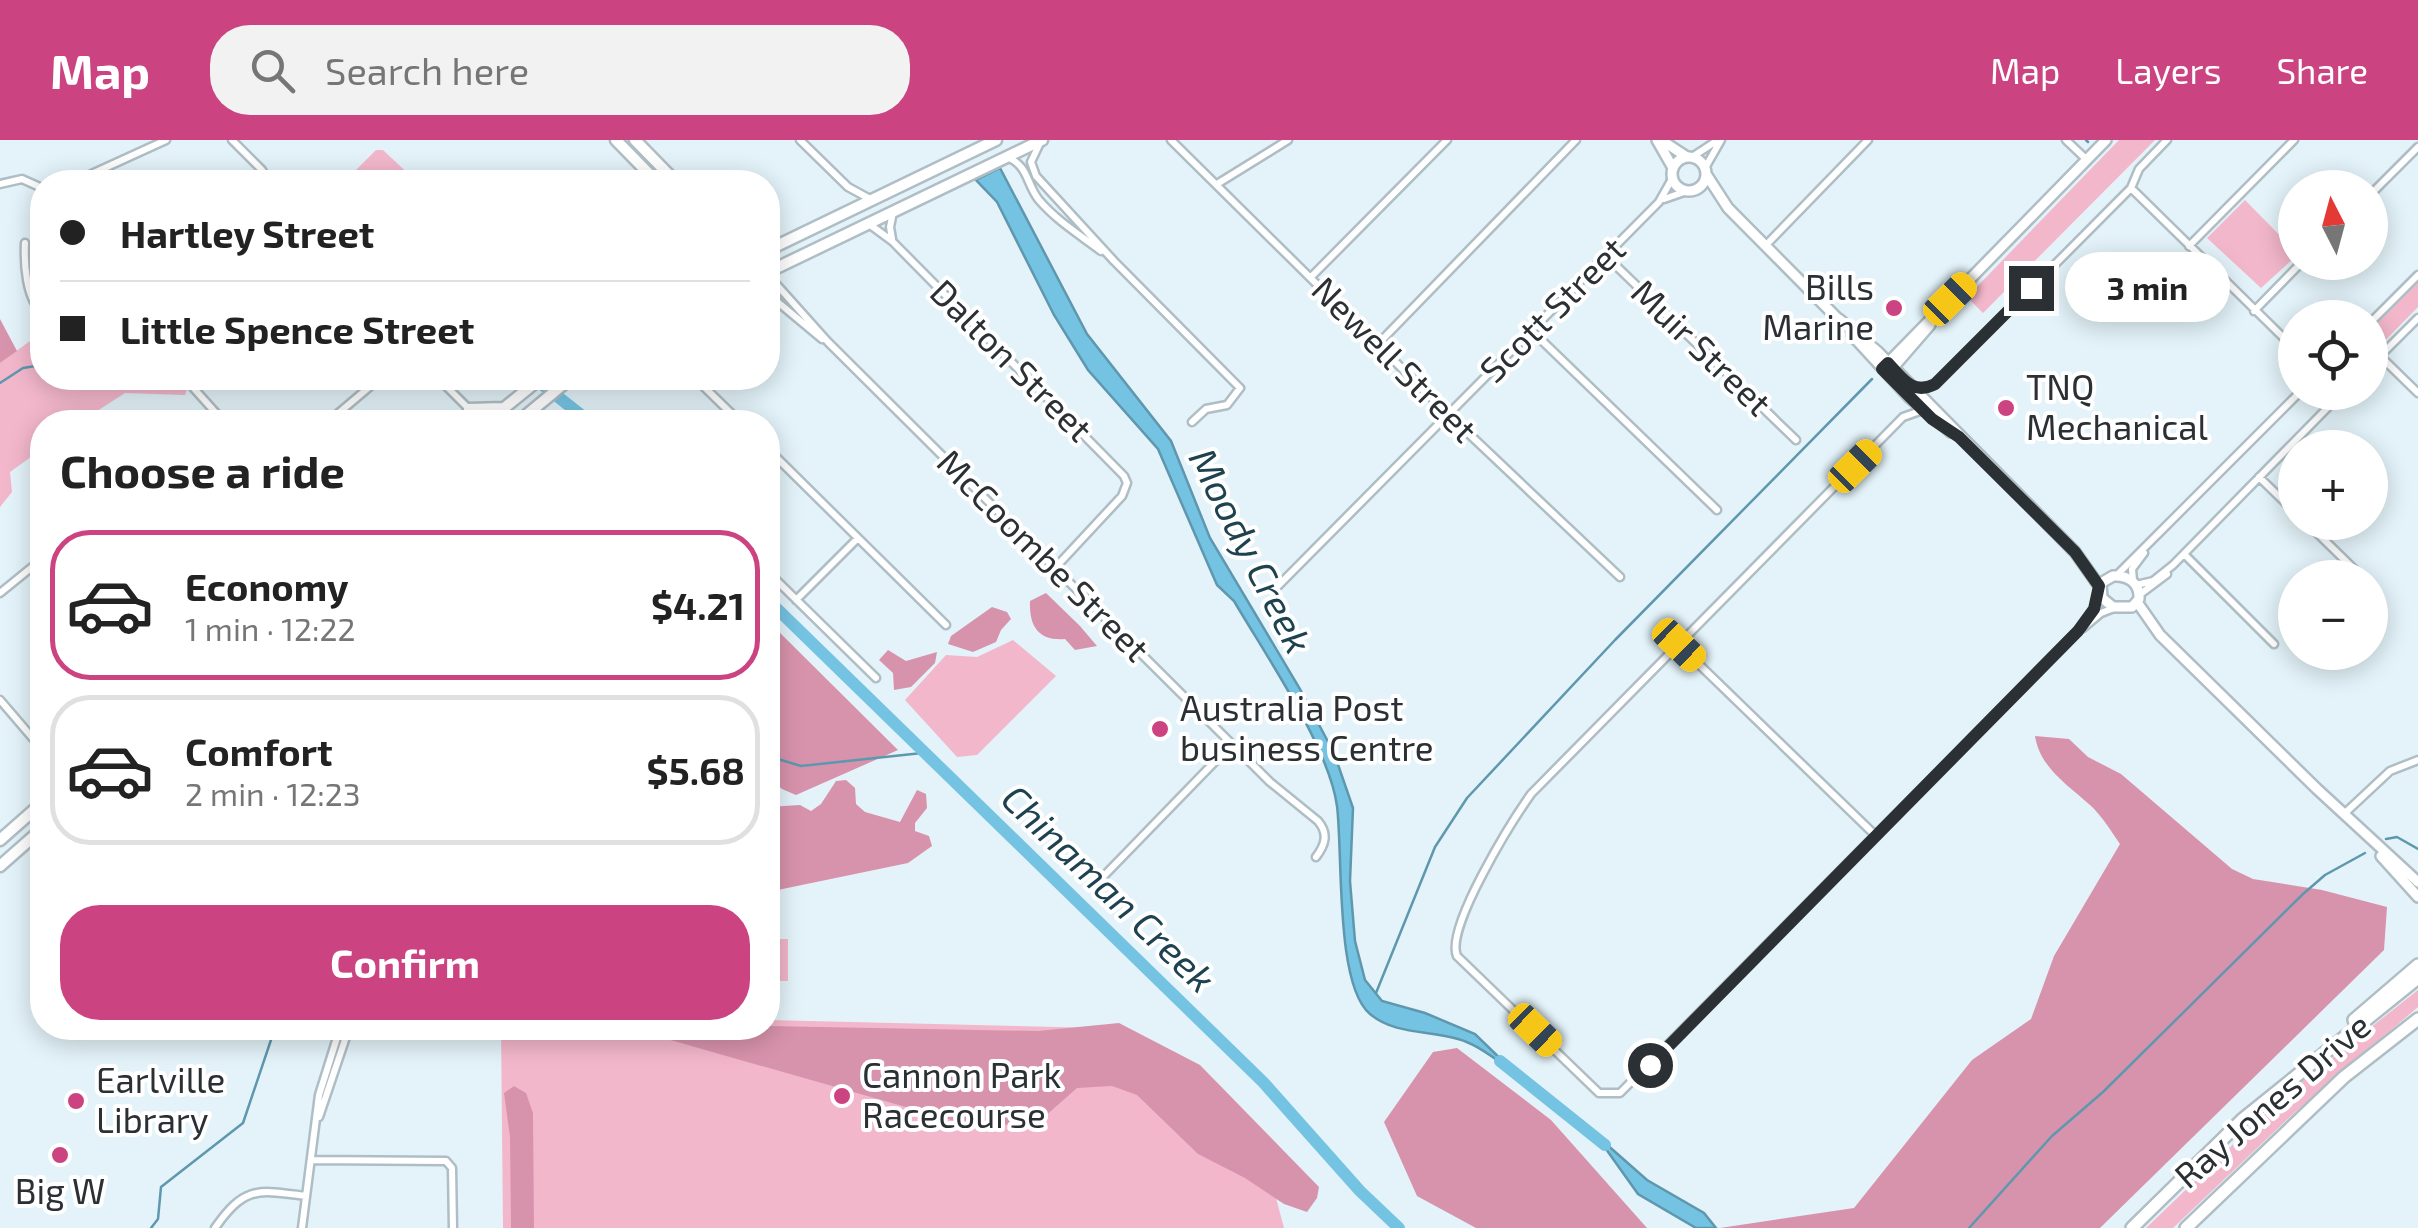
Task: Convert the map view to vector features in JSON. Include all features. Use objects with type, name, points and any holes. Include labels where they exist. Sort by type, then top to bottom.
[{"type":"highway","points":[[2312,1061],[2380,994],[2418,964]]},
{"type":"highway","name":"Ray Jones Drive","points":[[2132,1228],[2243,1119],[2418,978]]},
{"type":"highway","name":"Ray Jones Drive","points":[[2186,1228],[2344,1077],[2418,1019]]},
{"type":"highway","points":[[2344,1077],[2376,1060],[2418,1029]]},
{"type":"main road","points":[[616,140],[645,170]]},
{"type":"main road","points":[[635,140],[664,170]]},
{"type":"main road","points":[[780,243],[847,203],[870,200],[996,140]]},
{"type":"main road","points":[[780,268],[1042,140]]},
{"type":"main road","points":[[501,410],[527,390]]},
{"type":"main road","points":[[532,410],[556,390]]},
{"type":"main road","points":[[468,409],[504,408]]},
{"type":"main road","points":[[0,840],[30,814]]},
{"type":"main road","points":[[0,866],[30,840]]},
{"type":"street","points":[[100,170],[166,140]]},
{"type":"street","points":[[232,140],[261,170]]},
{"type":"street","points":[[800,140],[848,187],[870,200]]},
{"type":"street","points":[[1042,140],[1034,150],[1031,166],[1043,184],[1240,388],[1227,405],[1206,410],[1192,422]]},
{"type":"street","name":"Newell Street","points":[[1172,140],[1449,415],[1620,577]]},
{"type":"street","points":[[1216,184],[1288,140]]},
{"type":"street","points":[[1311,277],[1447,140]]},
{"type":"street","points":[[1378,344],[1576,140]]},
{"type":"street","points":[[1659,140],[1705,171],[1728,208],[2075,552],[2099,589],[2118,608],[2160,635],[2418,882]]},
{"type":"street","points":[[1659,140],[1678,187],[1728,208]]},
{"type":"street","points":[[1673,173],[1678,160],[1720,140]]},
{"type":"street","points":[[1692,190],[1703,183],[1720,140]]},
{"type":"street","points":[[1766,245],[1868,140]]},
{"type":"street","points":[[2066,140],[2087,160]]},
{"type":"street","points":[[1857,334],[1909,389],[1935,384],[2131,188],[2139,169],[2167,140]]},
{"type":"street","points":[[2189,246],[2294,140]]},
{"type":"street","points":[[1887,368],[2103,141]]},
{"type":"street","points":[[2388,177],[2418,147]]},
{"type":"street","points":[[1007,157],[1025,170],[1033,191],[1064,224],[1114,261]]},
{"type":"street","name":"Scott Street","points":[[1277,587],[1658,202],[1673,173]]},
{"type":"street","points":[[0,184],[22,179],[30,183]]},
{"type":"street","points":[[1033,191],[1043,184]]},
{"type":"street","points":[[847,203],[848,187]]},
{"type":"street","points":[[2131,188],[2278,334]]},
{"type":"street","name":"Scott Street","points":[[1658,202],[1692,190]]},
{"type":"street","points":[[892,240],[894,211]]},
{"type":"street","name":"Dalton Street","points":[[868,223],[892,240],[1117,467],[1126,484],[1122,496],[1056,568]]},
{"type":"street","points":[[25,243],[30,282]]},
{"type":"street","name":"Muir Street","points":[[1606,256],[1796,440]]},
{"type":"street","points":[[2388,305],[2418,276]]},
{"type":"street","points":[[2254,311],[2284,280]]},
{"type":"street","name":"McCoombe Street","points":[[780,288],[828,342],[1270,782],[1322,825],[1325,842],[1316,858]]},
{"type":"street","points":[[1904,417],[1909,389],[1904,365],[1950,299]]},
{"type":"street","name":"McCoombe Street","points":[[780,305],[828,342]]},
{"type":"street","points":[[2388,348],[2418,318]]},
{"type":"street","points":[[1838,319],[1882,350],[1903,347]]},
{"type":"street","points":[[1532,331],[1717,510]]},
{"type":"street","points":[[1887,368],[1919,340]]},
{"type":"street","points":[[2388,364],[2418,392]]},
{"type":"street","points":[[1927,408],[1935,384]]},
{"type":"street","points":[[195,390],[213,410]]},
{"type":"street","points":[[342,410],[366,390]]},
{"type":"street","points":[[450,390],[468,409]]},
{"type":"street","points":[[707,390],[727,410]]},
{"type":"street","points":[[1927,408],[1904,417],[1531,794],[1509,824],[1480,880],[1454,946],[1458,956],[1600,1093],[1614,1095],[1625,1090],[2078,631],[2101,613],[2118,608],[2173,565],[2325,410]]},
{"type":"street","points":[[2078,631],[2094,609],[2099,589],[2150,544],[2282,410]]},
{"type":"street","points":[[780,461],[946,624]]},
{"type":"street","points":[[2259,477],[2278,495]]},
{"type":"street","points":[[796,600],[858,538]]},
{"type":"street","points":[[2324,540],[2345,560]]},
{"type":"street","points":[[2150,544],[2133,566],[2136,591],[2160,635]]},
{"type":"street","points":[[2075,552],[2136,591]]},
{"type":"street","points":[[2184,554],[2274,644]]},
{"type":"street","points":[[0,594],[30,569]]},
{"type":"street","points":[[780,584],[876,678]]},
{"type":"street","points":[[1679,645],[1875,835]]},
{"type":"street","points":[[0,700],[30,735]]},
{"type":"street","points":[[1099,880],[1232,744]]},
{"type":"street","points":[[2344,814],[2390,772],[2418,760]]},
{"type":"street","points":[[2317,789],[2418,898]]},
{"type":"street","points":[[302,1228],[319,1096],[336,1040]]},
{"type":"street","points":[[317,1123],[344,1040]]},
{"type":"street","points":[[312,1160],[446,1161],[452,1168],[453,1228]]},
{"type":"street","points":[[215,1228],[232,1205],[253,1192],[306,1196]]},
{"type":"shaded area","points":[[2119,140],[2155,140],[1983,313],[1967,297]]},
{"type":"shaded area","points":[[376,150],[383,150],[404,170],[356,170]]},
{"type":"shaded area","points":[[2245,200],[2278,234],[2278,272],[2261,288],[2207,238]]},
{"type":"shaded area","points":[[2418,282],[2418,307],[2388,338],[2388,313]]},
{"type":"shaded area","points":[[0,319],[17,351],[0,363]]},
{"type":"shaded area","points":[[30,341],[30,390],[187,390],[185,395],[125,393],[99,410],[30,410],[30,458],[10,472],[12,492],[0,507],[0,363]]},
{"type":"shaded area","points":[[1046,593],[1097,646],[1075,650],[1065,639],[1048,638],[1037,631],[1030,601]]},
{"type":"shaded area","points":[[992,607],[1007,612],[1011,619],[996,642],[973,652],[948,644],[951,636]]},
{"type":"shaded area","points":[[780,633],[898,750],[796,795],[782,789]]},
{"type":"shaded area","points":[[1013,640],[1056,676],[977,755],[957,757],[905,700],[946,655],[977,657]]},
{"type":"shaded area","points":[[888,650],[906,661],[937,652],[935,663],[911,687],[894,690],[893,673],[879,660]]},
{"type":"shaded area","points":[[2035,736],[2069,739],[2088,757],[2121,774],[2232,869],[2253,879],[2322,890],[2387,907],[2384,950],[2100,1228],[1720,1228],[1854,1208],[1972,1060],[2031,1019],[2054,956],[2120,844],[2094,809],[2049,767]]},
{"type":"shaded area","points":[[846,780],[855,788],[856,804],[865,812],[900,822],[917,790],[926,794],[927,808],[915,823],[915,831],[929,836],[932,846],[908,863],[780,890],[780,806],[800,805],[811,811],[821,804],[836,781]]},
{"type":"shaded area","points":[[780,939],[788,939],[788,981],[780,981]]},
{"type":"shaded area","points":[[2418,990],[2418,1007],[2294,1113],[2173,1228],[2146,1228],[2279,1100]]},
{"type":"shaded area","name":"Cannon Park Racecourse","points":[[780,1020],[1099,1028],[1267,1164],[1284,1228],[503,1228],[501,1040],[780,1040]]},
{"type":"shaded area","points":[[1119,1023],[1200,1065],[1319,1187],[1317,1198],[1307,1212],[1284,1204],[1198,1154],[1137,1095],[1112,1086],[1077,1088],[1043,1118],[983,1129],[671,1040],[780,1040],[780,1026],[1038,1031]]},
{"type":"shaded area","points":[[1457,1048],[1551,1120],[1647,1228],[1476,1228],[1417,1196],[1384,1122],[1433,1052]]},
{"type":"shaded area","points":[[514,1086],[526,1093],[533,1113],[534,1228],[511,1228],[510,1137],[504,1093]]},
{"type":"water","points":[[1000,168],[1087,334],[1171,441],[1210,538],[1334,753],[1353,808],[1350,881],[1355,941],[1365,980],[1382,1001],[1425,1013],[1475,1034],[1511,1069],[1465,1041],[1390,1026],[1370,1014],[1359,999],[1346,948],[1337,806],[1322,757],[1294,701],[1234,601],[1217,585],[1158,449],[1088,370],[1054,315],[997,202],[976,180]]},
{"type":"water","points":[[1596,1135],[1647,1180],[1704,1213],[1716,1228],[1696,1228],[1638,1194]]},
{"type":"waterway","name":"Chinaman Creek","points":[[0,383],[30,367]]},
{"type":"waterway","points":[[1376,993],[1435,847],[1467,798],[1615,640],[1872,379]]},
{"type":"waterway","name":"Chinaman Creek","points":[[549,390],[575,410]]},
{"type":"waterway","name":"Chinaman Creek","points":[[780,612],[1263,1082],[1360,1191],[1399,1228]]},
{"type":"waterway","points":[[780,760],[801,766],[922,753]]},
{"type":"waterway","points":[[2386,839],[2397,837],[2418,849]]},
{"type":"waterway","points":[[1969,1228],[2052,1136],[2103,1092],[2303,894],[2325,875],[2365,853]]},
{"type":"waterway","points":[[151,1228],[158,1219],[161,1187],[243,1123],[271,1040]]},
{"type":"waterway","name":"Moody Creek","points":[[1500,1061],[1605,1145]]},
{"type":"place","name":"Bills Marine","points":[[1894,308]]},
{"type":"place","name":"TNQ Mechanical","points":[[2006,408]]},
{"type":"place","name":"Australia Post business Centre","points":[[1160,729]]},
{"type":"place","name":"Cannon Park Racecourse","points":[[842,1096]]},
{"type":"place","name":"Earlville Library","points":[[76,1101]]},
{"type":"place","name":"Big W","points":[[60,1155]]},
{"type":"route","points":[[1650,1065],[2078,631],[2094,609],[2099,586],[2075,552],[1959,437],[1932,419],[1882,369],[1888,363],[1913,388],[1928,388],[2031,288]]}]
